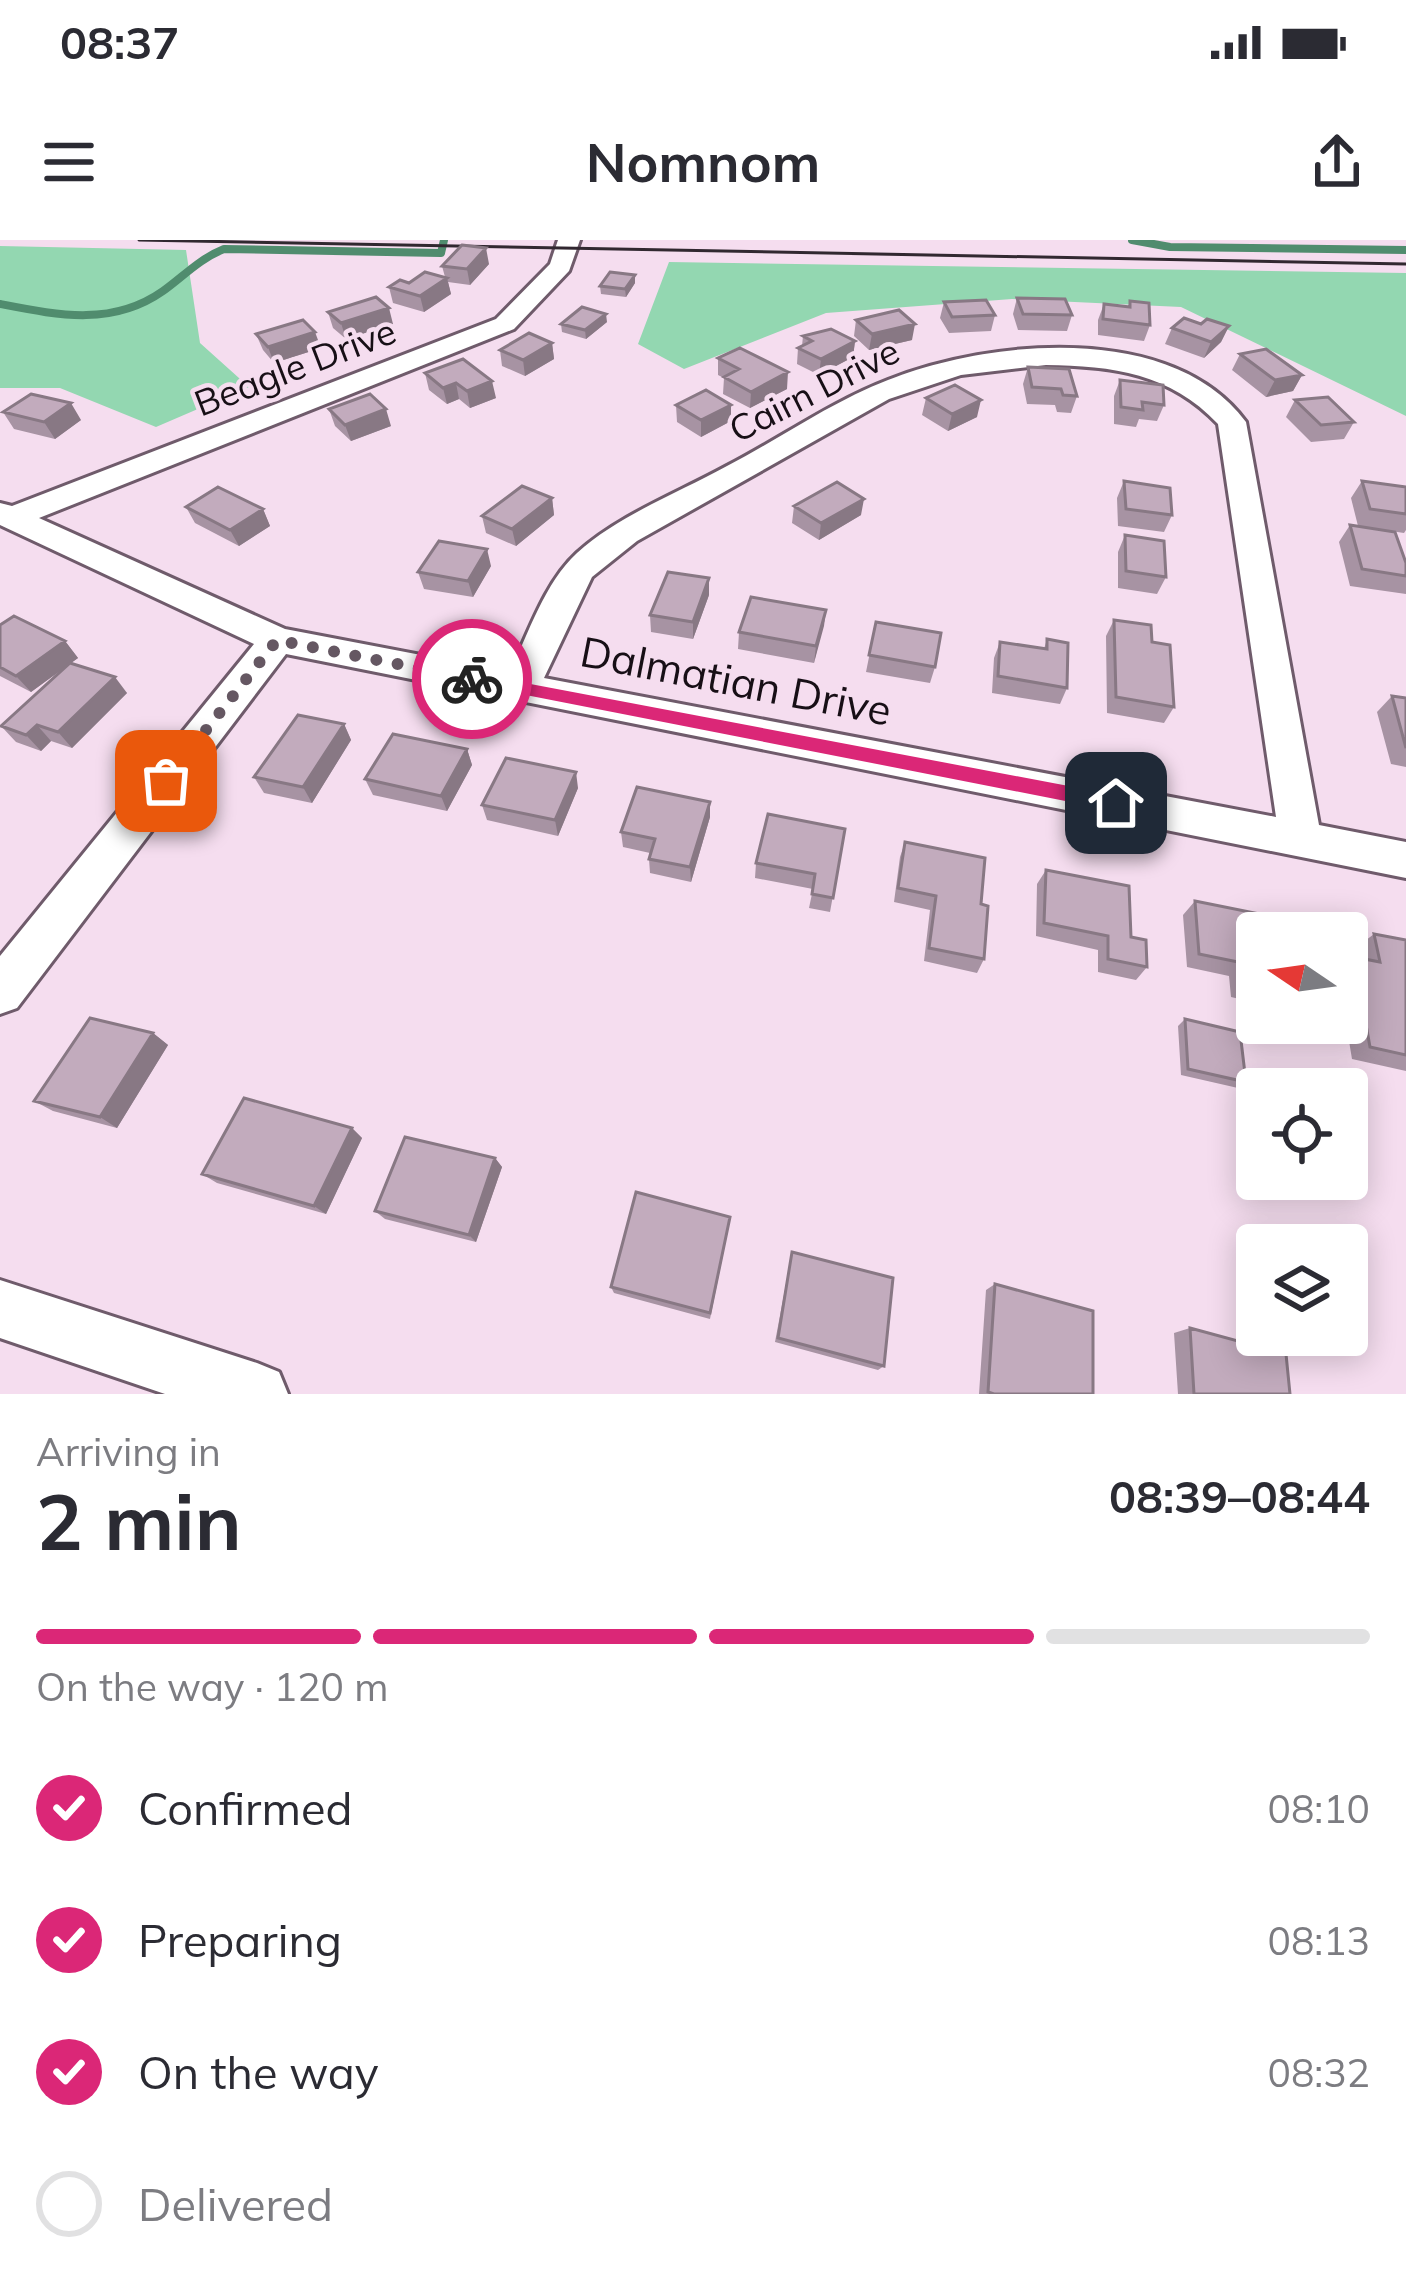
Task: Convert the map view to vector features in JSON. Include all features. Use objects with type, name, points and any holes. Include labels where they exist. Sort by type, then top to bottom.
[{"type":"street","name":"Beagle Drive","points":[[5,515],[505,324],[561,266],[569,240]]},
{"type":"street","name":"Cairn Drive","points":[[520,688],[584,563],[635,530],[868,400],[923,376],[977,364],[1107,358],[1191,382],[1214,396],[1232,422],[1300,838]]},
{"type":"street","name":"Dalmatian Drive","points":[[5,515],[277,640],[1406,860]]},
{"type":"street","points":[[0,992],[277,640]]},
{"type":"street","points":[[0,1309],[257,1394]]},
{"type":"green space","points":[[0,246],[186,250],[200,343],[249,387],[156,427],[60,388],[0,388]]},
{"type":"green space","points":[[669,262],[1406,273],[1406,416],[1181,307],[1012,299],[826,313],[684,369],[638,344]]},
{"type":"building","points":[[462,245],[486,248],[467,269],[442,266]]},
{"type":"building","points":[[425,272],[447,278],[420,296],[389,287],[400,280],[409,283]]},
{"type":"building","points":[[610,272],[635,275],[625,289],[600,286]]},
{"type":"building","points":[[376,297],[389,308],[341,323],[328,312]]},
{"type":"building","points":[[1017,298],[1065,299],[1072,315],[1023,314]]},
{"type":"building","points":[[986,300],[995,315],[952,317],[944,302]]},
{"type":"building","points":[[1130,301],[1149,303],[1150,325],[1103,319],[1104,304],[1130,307]]},
{"type":"building","points":[[582,307],[606,314],[585,330],[561,324]]},
{"type":"building","points":[[899,310],[915,324],[872,334],[856,320]]},
{"type":"building","points":[[1184,318],[1229,326],[1211,342],[1172,328]]},
{"type":"building","points":[[303,320],[315,332],[268,347],[256,334]]},
{"type":"building","points":[[831,329],[855,341],[821,359],[798,348],[812,341],[803,336]]},
{"type":"building","points":[[529,333],[552,343],[523,360],[500,350]]},
{"type":"building","points":[[740,348],[788,372],[751,392],[724,377],[739,369],[718,358]]},
{"type":"building","points":[[1266,349],[1302,375],[1275,380],[1240,354]]},
{"type":"building","points":[[463,359],[492,381],[467,391],[456,383],[443,388],[425,373]]},
{"type":"building","points":[[1028,367],[1069,369],[1077,396],[1063,395],[1061,389],[1032,387]]},
{"type":"building","points":[[1120,380],[1163,385],[1164,405],[1142,402],[1143,410],[1121,407]]},
{"type":"building","points":[[955,385],[981,400],[952,414],[926,398]]},
{"type":"building","points":[[706,390],[731,405],[701,420],[676,405]]},
{"type":"building","points":[[31,394],[71,403],[44,422],[3,412]]},
{"type":"building","points":[[370,394],[386,409],[345,425],[329,409]]},
{"type":"building","points":[[1328,397],[1354,422],[1321,425],[1295,400]]},
{"type":"building","points":[[1124,481],[1170,488],[1172,515],[1126,509]]},
{"type":"building","points":[[1362,481],[1406,487],[1406,514],[1370,509]]},
{"type":"building","points":[[837,482],[864,499],[821,523],[794,506]]},
{"type":"building","points":[[522,486],[552,498],[512,529],[482,516]]},
{"type":"building","points":[[218,487],[263,509],[230,530],[186,507]]},
{"type":"building","points":[[1350,525],[1395,532],[1406,576],[1362,569]]},
{"type":"building","points":[[1125,535],[1164,541],[1166,577],[1126,571]]},
{"type":"building","points":[[439,541],[487,549],[468,581],[418,572]]},
{"type":"building","points":[[668,572],[709,578],[693,622],[650,615]]},
{"type":"building","points":[[751,597],[826,610],[816,646],[739,632]]},
{"type":"building","points":[[14,616],[65,641],[16,676],[0,667],[0,625]]},
{"type":"building","points":[[1114,620],[1151,625],[1152,642],[1170,645],[1174,707],[1116,697]]},
{"type":"building","points":[[876,622],[941,633],[935,667],[869,655]]},
{"type":"building","points":[[1047,639],[1068,643],[1067,688],[998,676],[1000,642],[1047,649]]},
{"type":"building","points":[[70,663],[115,677],[58,732],[37,725],[26,735],[1,726]]},
{"type":"building","points":[[1392,696],[1406,698],[1406,748]]},
{"type":"building","points":[[298,715],[344,724],[303,787],[254,777]]},
{"type":"building","points":[[393,734],[467,749],[441,796],[365,779]]},
{"type":"building","points":[[506,758],[576,772],[555,820],[482,805]]},
{"type":"building","points":[[637,787],[710,802],[690,867],[649,859],[655,839],[621,832]]},
{"type":"building","points":[[768,814],[845,829],[833,898],[812,894],[815,874],[756,863]]},
{"type":"building","points":[[905,842],[985,858],[984,959],[929,948],[936,896],[898,888]]},
{"type":"building","points":[[1046,870],[1129,886],[1131,937],[1146,940],[1147,967],[1108,959],[1108,936],[1044,923]]},
{"type":"building","points":[[1195,901],[1249,912],[1236,912],[1236,962],[1199,954]]},
{"type":"building","points":[[1374,934],[1406,940],[1406,1055],[1370,1047],[1368,960],[1380,962]]},
{"type":"building","points":[[90,1018],[153,1033],[100,1117],[34,1101]]},
{"type":"building","points":[[1185,1019],[1236,1031],[1244,1068],[1236,1068],[1236,1080],[1188,1069]]},
{"type":"building","points":[[244,1098],[352,1128],[314,1206],[202,1174]]},
{"type":"building","points":[[405,1137],[495,1158],[469,1235],[375,1211]]},
{"type":"building","points":[[636,1192],[730,1217],[710,1313],[611,1287]]},
{"type":"building","points":[[792,1252],[893,1278],[884,1366],[778,1338]]},
{"type":"building","points":[[995,1284],[1093,1311],[1093,1394],[988,1392]]},
{"type":"building","points":[[1190,1328],[1236,1340],[1236,1356],[1286,1356],[1290,1394],[1194,1394]]},
{"type":"waterway","points":[[0,304],[63,314],[104,314],[144,302],[224,249],[441,253],[444,240]]},
{"type":"waterway","points":[[1132,240],[1170,247],[1406,250]]},
{"type":"tram line","points":[[139,240],[1406,264]]},
{"type":"way so far","points":[[166,781],[277,640],[472,679]]},
{"type":"route","points":[[472,679],[1116,803]]}]
